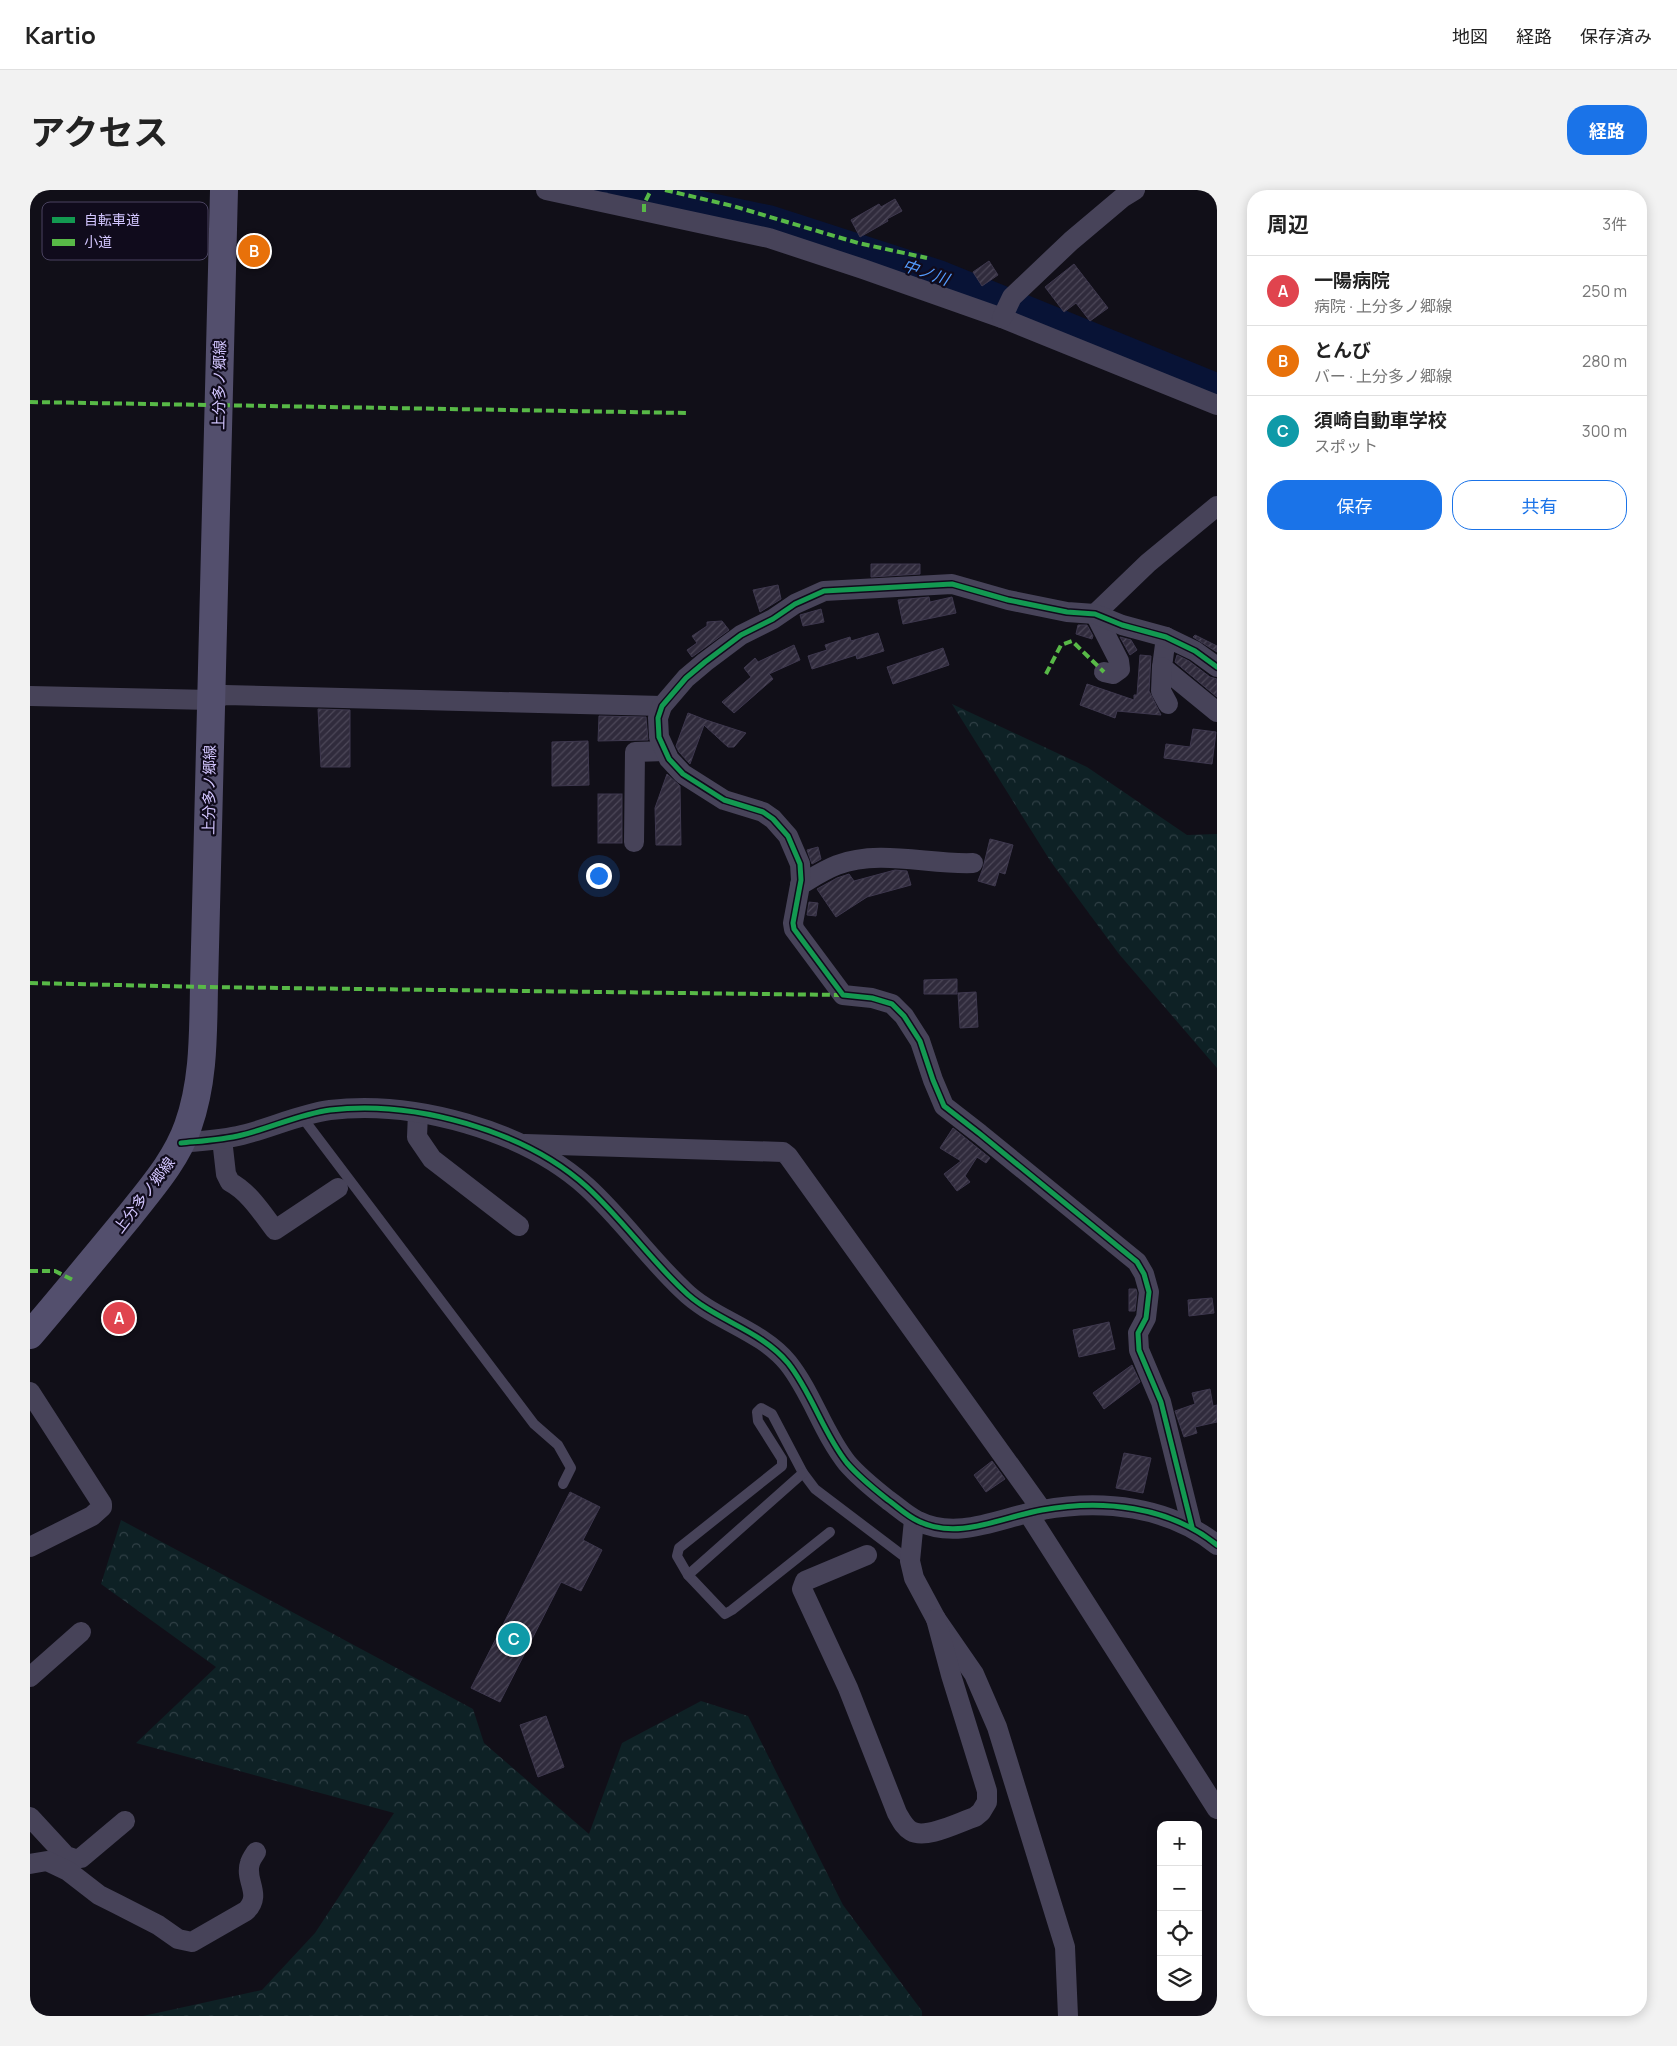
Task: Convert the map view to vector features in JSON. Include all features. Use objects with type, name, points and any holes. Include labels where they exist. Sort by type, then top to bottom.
[{"type":"main road","name":"上分多ノ郷線","points":[[30,1334],[111,1239],[168,1166],[181,1143],[194,1104],[202,1060],[224,190]]},
{"type":"street","points":[[546,190],[769,238],[863,269],[1006,308],[1217,405]]},
{"type":"street","points":[[1006,308],[1071,241],[1122,198],[1135,190]]},
{"type":"street","points":[[1095,614],[1148,563],[1217,506]]},
{"type":"street","points":[[1192,1527],[1161,1402],[1138,1350],[1138,1333],[1146,1318],[1149,1292],[1144,1274],[1137,1262],[944,1106],[916,1034],[904,1016],[892,1004],[872,998],[843,995],[794,928],[793,923],[800,885],[800,864],[788,836],[773,819],[763,812],[724,800],[683,774],[669,759],[665,751],[659,737],[658,718],[662,706],[686,678],[704,662],[741,635],[773,619],[795,604],[824,591],[952,584],[1008,600],[1067,612],[1095,614],[1122,625],[1166,637],[1195,651],[1217,666]]},
{"type":"street","points":[[1095,614],[1119,662],[1120,669],[1114,674],[1104,672]]},
{"type":"street","points":[[1166,637],[1161,691],[1168,704]]},
{"type":"street","points":[[1162,667],[1217,712]]},
{"type":"street","points":[[30,696],[211,700],[225,695],[662,706]]},
{"type":"street","points":[[634,842],[635,752],[665,751]]},
{"type":"street","points":[[800,885],[839,864],[863,860],[880,858],[973,863]]},
{"type":"street","points":[[181,1143],[222,1139],[326,1111],[350,1108],[376,1108],[442,1117],[520,1144],[554,1162],[586,1186],[690,1297],[758,1337],[780,1354],[796,1376],[846,1461],[859,1475],[914,1520],[944,1530],[960,1530],[1035,1511],[1088,1506],[1118,1507],[1169,1517],[1192,1527],[1217,1545]]},
{"type":"street","points":[[418,1113],[417,1137],[432,1159],[519,1226]]},
{"type":"street","points":[[222,1139],[226,1174],[230,1182],[250,1198],[275,1230],[338,1188]]},
{"type":"street","points":[[520,1144],[783,1152],[788,1156],[1035,1511],[1217,1809]]},
{"type":"street","points":[[30,1392],[102,1504],[102,1507],[92,1516],[30,1547]]},
{"type":"street","points":[[914,1520],[910,1561],[914,1578],[936,1619],[974,1674],[997,1727],[1064,1947],[1068,2016]]},
{"type":"street","points":[[867,1555],[805,1582],[802,1589],[848,1688],[897,1812],[909,1831],[918,1834],[928,1834],[975,1817],[982,1812],[986,1802],[984,1779],[951,1675],[936,1619]]},
{"type":"street","points":[[30,1677],[81,1632]]},
{"type":"street","points":[[30,1817],[64,1862],[117,1904],[158,1925],[178,1939],[192,1942],[246,1911],[251,1906],[253,1891],[249,1872],[250,1863],[256,1852]]},
{"type":"street","points":[[30,1864],[47,1861],[64,1862],[81,1858],[125,1821]]},
{"type":"lane","points":[[302,1116],[534,1424],[558,1445],[571,1468],[563,1484]]},
{"type":"lane","points":[[830,1532],[725,1614],[688,1575],[677,1556],[679,1548],[782,1466],[782,1460],[758,1421],[757,1412],[761,1408],[772,1414],[803,1473],[815,1489],[910,1561]]},
{"type":"lane","points":[[688,1575],[803,1473]]},
{"type":"green space","points":[[952,704],[1087,767],[1187,835],[1217,834],[1217,1068],[1119,954],[1051,862]]},
{"type":"green space","points":[[121,1520],[473,1709],[484,1743],[589,1834],[622,1743],[701,1701],[748,1716],[843,1905],[922,2011],[922,2016],[143,2016],[262,1990],[315,1933],[394,1813],[136,1743],[216,1667],[101,1584]]},
{"type":"water","points":[[587,190],[637,190],[634,201]]},
{"type":"building","points":[[895,199],[902,211],[860,237],[851,220],[879,204],[881,207]]},
{"type":"building","points":[[243,242],[264,242],[264,260],[243,259]]},
{"type":"building","points":[[989,261],[998,275],[982,286],[973,272]]},
{"type":"building","points":[[1074,264],[1108,308],[1090,321],[1076,303],[1064,312],[1045,287]]},
{"type":"building","points":[[871,564],[920,564],[920,574],[871,577]]},
{"type":"building","points":[[778,585],[781,599],[760,612],[753,590]]},
{"type":"building","points":[[929,597],[930,602],[952,597],[956,613],[903,624],[898,600]]},
{"type":"building","points":[[821,609],[824,622],[803,626],[800,615]]},
{"type":"building","points":[[722,621],[729,630],[692,657],[687,650],[697,643],[692,636],[707,626],[707,622]]},
{"type":"building","points":[[1078,625],[1087,625],[1093,636],[1092,639],[1076,634]]},
{"type":"building","points":[[878,633],[884,651],[857,659],[856,655],[812,669],[808,656],[827,650],[825,645],[850,637],[851,641]]},
{"type":"building","points":[[1195,635],[1217,646],[1217,652],[1193,637]]},
{"type":"building","points":[[1120,637],[1131,640],[1137,650],[1130,655]]},
{"type":"building","points":[[794,645],[800,660],[769,674],[773,679],[734,713],[722,702],[751,677],[744,668],[755,658],[758,662]]},
{"type":"building","points":[[943,648],[949,665],[893,684],[887,667]]},
{"type":"building","points":[[1140,655],[1151,656],[1149,691],[1161,715],[1117,711],[1115,718],[1080,705],[1087,684],[1134,700],[1134,695],[1137,695]]},
{"type":"building","points":[[1177,655],[1189,661],[1210,677],[1217,679],[1217,697],[1175,662]]},
{"type":"building","points":[[318,709],[350,710],[350,767],[321,767]]},
{"type":"building","points":[[688,713],[746,733],[734,747],[728,747],[704,725],[690,764],[676,746]]},
{"type":"building","points":[[599,716],[646,717],[648,740],[598,741]]},
{"type":"building","points":[[1193,729],[1216,732],[1212,764],[1164,758],[1166,744],[1190,747]]},
{"type":"building","points":[[588,741],[589,785],[552,786],[552,742]]},
{"type":"building","points":[[667,774],[680,786],[681,845],[656,845],[655,808]]},
{"type":"building","points":[[598,794],[622,794],[622,843],[598,843]]},
{"type":"building","points":[[990,839],[1013,845],[1005,874],[999,872],[995,886],[978,881]]},
{"type":"building","points":[[818,847],[821,859],[812,864],[807,850]]},
{"type":"building","points":[[895,870],[907,871],[911,885],[867,897],[836,917],[817,889],[849,874],[854,881]]},
{"type":"building","points":[[809,902],[818,903],[816,916],[807,915]]},
{"type":"building","points":[[957,979],[957,994],[924,994],[924,980]]},
{"type":"building","points":[[976,992],[978,1027],[960,1028],[958,993]]},
{"type":"building","points":[[953,1128],[990,1158],[986,1163],[977,1157],[965,1176],[970,1182],[957,1191],[944,1174],[961,1161],[940,1148]]},
{"type":"building","points":[[1129,1289],[1136,1289],[1135,1311],[1129,1311]]},
{"type":"building","points":[[1212,1298],[1214,1313],[1189,1316],[1188,1300]]},
{"type":"building","points":[[1109,1322],[1115,1349],[1079,1357],[1073,1330]]},
{"type":"building","points":[[1132,1365],[1140,1382],[1104,1409],[1093,1393]]},
{"type":"building","points":[[1210,1389],[1213,1406],[1217,1405],[1217,1422],[1195,1427],[1197,1433],[1184,1437],[1175,1411],[1195,1404],[1192,1393]]},
{"type":"building","points":[[1124,1453],[1151,1458],[1143,1493],[1116,1488]]},
{"type":"building","points":[[992,1461],[1005,1479],[986,1492],[974,1475]]},
{"type":"building","points":[[570,1492],[600,1507],[583,1540],[602,1550],[581,1591],[561,1582],[500,1702],[471,1688]]},
{"type":"building","points":[[546,1716],[564,1767],[538,1777],[520,1725]]},
{"type":"waterway","name":"中ノ川","points":[[623,190],[770,221],[940,276],[1217,389]]},
{"type":"marked path","points":[[644,212],[644,204],[651,190]]},
{"type":"marked path","points":[[665,190],[733,206],[858,243],[927,258]]},
{"type":"marked path","points":[[30,402],[688,413]]},
{"type":"marked path","points":[[1046,674],[1061,645],[1072,641],[1104,672]]},
{"type":"marked path","points":[[30,983],[843,995]]},
{"type":"marked path","points":[[30,1271],[55,1271],[75,1281]]},
{"type":"cycle path","points":[[1192,1527],[1161,1402],[1139,1350],[1138,1333],[1146,1318],[1149,1292],[1144,1274],[1137,1262],[944,1106],[920,1041],[904,1016],[892,1004],[872,998],[843,995],[794,929],[793,923],[801,880],[800,864],[788,836],[773,819],[763,812],[724,800],[683,774],[669,759],[659,737],[658,718],[662,706],[686,678],[705,662],[741,635],[773,619],[795,604],[824,591],[952,584],[1008,600],[1067,612],[1095,614],[1122,625],[1166,637],[1195,651],[1217,667]]},
{"type":"cycle path","points":[[181,1143],[242,1135],[319,1112],[362,1108],[431,1115],[466,1123],[500,1135],[532,1150],[561,1167],[587,1187],[683,1290],[708,1309],[764,1341],[777,1351],[788,1363],[804,1387],[831,1439],[847,1463],[872,1487],[914,1519],[933,1527],[949,1529],[980,1526],[1042,1510],[1088,1505],[1111,1506],[1156,1514],[1178,1522],[1198,1532],[1217,1545]]},
{"type":"place","name":"とんび","points":[[254,251]]},
{"type":"place","name":"一陽病院","points":[[119,1318]]},
{"type":"place","name":"須崎自動車学校","points":[[514,1639]]}]
